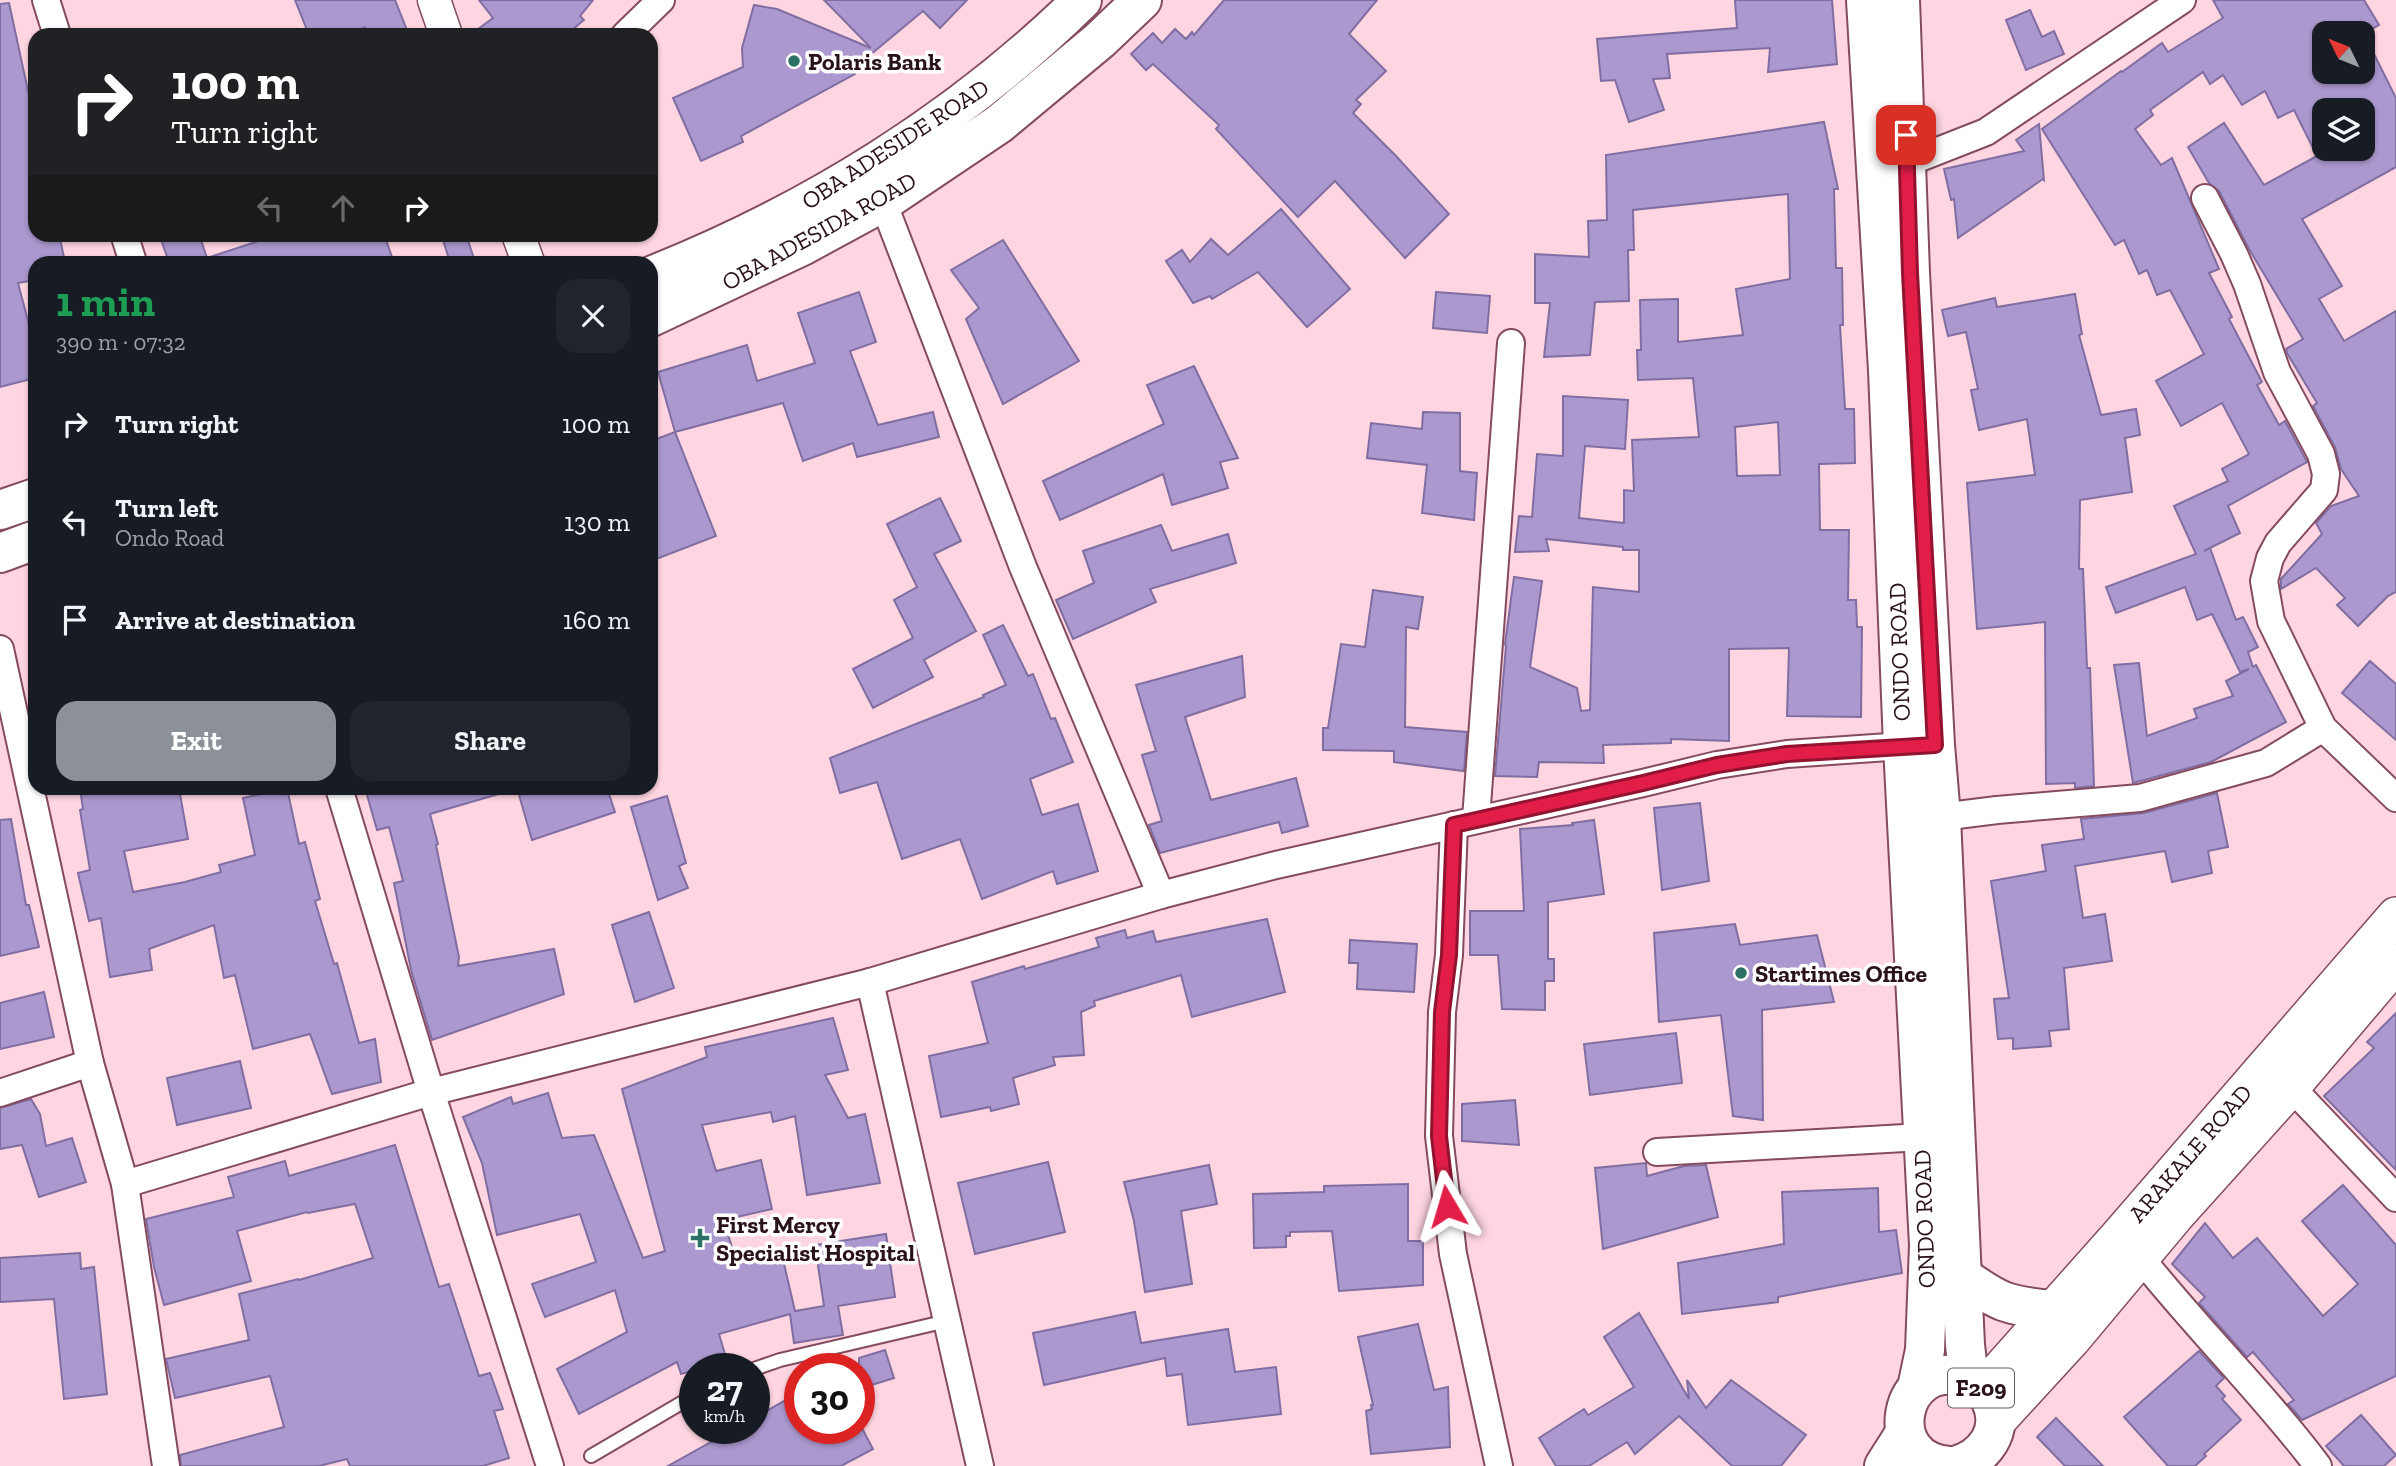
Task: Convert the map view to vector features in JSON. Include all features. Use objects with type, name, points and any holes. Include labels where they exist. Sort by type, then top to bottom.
[{"type":"main road","name":"OBA ADESIDE ROAD","points":[[658,273],[797,209],[884,157],[986,86],[1082,0]]},
{"type":"main road","name":"OBA ADESIDA ROAD","points":[[658,314],[732,280],[883,202],[999,124],[1100,40],[1142,0]]},
{"type":"main road","name":"ONDO ROAD","points":[[1866,0],[1891,167]]},
{"type":"main road","name":"ONDO ROAD","points":[[1900,0],[1891,167],[1888,370],[1919,745],[1922,1137],[1929,1245],[1925,1350],[1917,1388]]},
{"type":"main road","points":[[0,510],[28,500]]},
{"type":"main road","points":[[0,553],[28,543]]},
{"type":"main road","name":"ONDO ROAD","points":[[1919,745],[1941,817],[1962,1276],[1982,1397]]},
{"type":"main road","name":"ARAKALE ROAD","points":[[1982,1397],[2054,1310],[2396,916]]},
{"type":"main road","name":"ARAKALE ROAD","points":[[1982,1397],[2072,1339],[2396,963]]},
{"type":"main road","points":[[1962,1276],[2003,1302],[2017,1307],[2054,1310]]},
{"type":"main road","name":"F209","points":[[1884,1466],[1905,1433],[1908,1401],[1917,1388],[1941,1375],[1955,1375],[1982,1397],[1992,1439],[1983,1452],[1969,1462],[1955,1466]]},
{"type":"main road","points":[[1905,1433],[1912,1447],[1923,1458],[1938,1465],[1949,1466]]},
{"type":"street","points":[[46,0],[55,28]]},
{"type":"street","points":[[434,0],[444,28]]},
{"type":"street","points":[[632,28],[661,0]]},
{"type":"street","points":[[1891,167],[1986,132],[2182,0]]},
{"type":"street","points":[[2205,198],[2234,254],[2277,372],[2321,454],[2326,474],[2323,490],[2278,543],[2270,558],[2264,581],[2271,621],[2323,728],[2396,798]]},
{"type":"street","points":[[883,202],[1023,567],[1161,895]]},
{"type":"street","points":[[1499,1466],[1452,1254],[1439,1136],[1442,1012],[1465,822],[1511,343]]},
{"type":"street","points":[[0,649],[28,778]]},
{"type":"street","points":[[1941,817],[2140,798],[2266,763],[2323,728]]},
{"type":"street","points":[[125,1184],[431,1092],[870,982],[1161,895],[1276,865],[1717,765],[1787,754],[1919,745]]},
{"type":"street","points":[[32,795],[90,1063],[125,1184],[166,1466]]},
{"type":"street","points":[[341,795],[431,1092],[550,1466]]},
{"type":"street","points":[[870,982],[980,1466]]},
{"type":"street","points":[[0,1093],[90,1063]]},
{"type":"street","points":[[2291,1087],[2396,1198]]},
{"type":"street","points":[[1657,1152],[1922,1137]]},
{"type":"street","points":[[2140,1258],[2290,1429],[2318,1466]]},
{"type":"lane","points":[[770,1363],[947,1321]]},
{"type":"lane","points":[[591,1456],[679,1404]]},
{"type":"building","points":[[295,0],[395,0],[406,28],[365,27],[306,28]]},
{"type":"building","points":[[479,0],[593,0],[580,16],[584,20],[574,28],[479,28],[493,18]]},
{"type":"building","points":[[824,0],[967,0],[940,28],[923,11],[852,70],[855,74],[741,136],[743,142],[701,161],[673,98],[743,67],[742,48],[754,5],[777,9],[871,48]]},
{"type":"building","points":[[1224,0],[1377,0],[1349,34],[1386,71],[1356,100],[1361,104],[1353,113],[1449,214],[1405,258],[1335,181],[1298,217],[1216,129],[1219,125],[1153,64],[1146,70],[1131,54],[1153,33],[1162,43],[1175,29],[1186,39],[1192,32],[1194,35]]},
{"type":"building","points":[[1735,0],[1832,0],[1837,64],[1768,72],[1770,48],[1667,54],[1670,78],[1653,79],[1664,110],[1629,122],[1615,80],[1601,81],[1597,39],[1737,28]]},
{"type":"building","points":[[2213,0],[2364,0],[2379,25],[2375,27],[2375,21],[2312,21],[2312,84],[2375,84],[2375,56],[2396,98],[2396,167],[2302,219],[2342,286],[2319,299],[2344,341],[2396,311],[2396,592],[2388,596],[2358,626],[2337,605],[2345,598],[2316,568],[2281,589],[2281,579],[2322,534],[2316,523],[2331,506],[2359,496],[2341,469],[2335,447],[2313,406],[2317,403],[2287,353],[2286,349],[2303,339],[2249,249],[2219,191],[2209,183],[2188,147],[2224,123],[2264,185],[2312,159],[2312,161],[2375,161],[2375,98],[2312,98],[2312,146],[2294,110],[2278,118],[2265,91],[2242,105],[2223,75],[2210,84],[2203,72],[2150,110],[2153,115],[2135,129],[2161,165],[2172,158],[2219,269],[2209,273],[2232,317],[2229,319],[2262,382],[2257,385],[2279,425],[2285,421],[2307,462],[2228,506],[2240,533],[2210,548],[2236,620],[2243,617],[2258,647],[2248,652],[2253,667],[2256,665],[2286,722],[2211,762],[2133,783],[2114,665],[2139,663],[2147,736],[2197,718],[2194,709],[2233,696],[2226,681],[2249,669],[2240,672],[2212,614],[2197,620],[2185,587],[2116,613],[2106,587],[2196,554],[2174,506],[2228,481],[2222,469],[2249,454],[2222,403],[2181,426],[2156,381],[2204,354],[2170,290],[2157,295],[2147,270],[2139,274],[2124,240],[2115,245],[2042,129],[2162,43],[2168,52],[2223,18]]},
{"type":"building","points":[[9,3],[28,91],[28,242],[61,242],[64,256],[28,256],[28,281],[18,283],[28,321],[28,380],[0,387],[0,4]]},
{"type":"building","points":[[2030,10],[2042,37],[2054,31],[2064,54],[2026,70],[2006,20]]},
{"type":"building","points":[[1824,122],[1838,189],[1834,189],[1836,268],[1842,268],[1843,325],[1840,325],[1845,409],[1854,409],[1855,463],[1819,464],[1820,530],[1849,530],[1848,600],[1856,600],[1857,627],[1862,627],[1861,717],[1787,716],[1789,648],[1729,649],[1729,741],[1671,739],[1671,743],[1603,745],[1604,763],[1539,762],[1537,777],[1495,776],[1505,644],[1514,577],[1542,581],[1530,667],[1577,688],[1581,711],[1590,710],[1593,587],[1639,592],[1639,550],[1546,539],[1549,551],[1515,552],[1519,516],[1532,517],[1537,454],[1563,456],[1563,396],[1628,400],[1625,449],[1585,446],[1579,518],[1624,523],[1624,490],[1634,491],[1632,440],[1699,437],[1693,378],[1638,380],[1637,350],[1641,350],[1640,300],[1678,299],[1678,342],[1743,335],[1736,289],[1790,279],[1788,194],[1633,210],[1634,250],[1628,250],[1629,301],[1595,302],[1590,355],[1544,357],[1550,303],[1535,303],[1535,254],[1589,257],[1588,221],[1607,220],[1606,155]],"holes":[[[1778,422],[1780,475],[1737,476],[1735,427]]]},
{"type":"building","points":[[2039,124],[2044,180],[1958,238],[1954,199],[1951,200],[1944,169],[2024,151],[2016,140]]},
{"type":"building","points":[[1281,209],[1350,289],[1307,327],[1258,272],[1212,299],[1210,296],[1193,303],[1166,261],[1182,250],[1190,262],[1211,239],[1228,255]]},
{"type":"building","points":[[1003,240],[1079,361],[1003,404],[966,319],[979,308],[951,270]]},
{"type":"building","points":[[162,242],[202,242],[206,256],[167,256]]},
{"type":"building","points":[[256,242],[387,242],[392,256],[213,256]]},
{"type":"building","points":[[444,242],[469,242],[473,256],[448,256]]},
{"type":"building","points":[[859,292],[876,342],[850,351],[878,425],[933,412],[939,437],[857,457],[853,443],[803,461],[783,403],[675,432],[658,372],[747,345],[757,381],[815,363],[798,313]]},
{"type":"building","points":[[1436,292],[1490,296],[1487,333],[1433,328]]},
{"type":"building","points":[[2075,294],[2082,334],[2079,335],[2101,415],[2136,409],[2140,435],[2125,438],[2132,492],[2080,500],[2079,569],[2083,569],[2087,668],[2090,668],[2094,786],[2075,788],[2075,783],[2046,784],[2045,622],[1977,629],[1967,483],[2035,475],[2027,419],[1979,430],[1971,390],[1978,389],[1966,332],[1948,336],[1942,310],[1995,298],[1997,307]]},
{"type":"building","points":[[1194,366],[1238,458],[1220,462],[1228,488],[1172,505],[1163,474],[1060,520],[1043,481],[1164,424],[1147,385]]},
{"type":"building","points":[[1423,412],[1460,413],[1460,471],[1477,473],[1474,520],[1422,513],[1427,465],[1367,458],[1371,423],[1422,429]]},
{"type":"building","points":[[675,432],[716,536],[658,558],[658,438]]},
{"type":"building","points":[[940,498],[961,541],[934,554],[976,631],[924,660],[933,677],[873,708],[853,669],[913,638],[894,600],[917,587],[887,524]]},
{"type":"building","points":[[1161,525],[1172,551],[1228,534],[1236,563],[1150,589],[1156,602],[1073,639],[1056,600],[1094,583],[1083,551]]},
{"type":"building","points":[[1373,590],[1423,597],[1418,629],[1406,627],[1405,727],[1467,732],[1464,771],[1394,762],[1394,751],[1323,750],[1323,728],[1328,728],[1341,644],[1365,647]]},
{"type":"building","points":[[1003,625],[1028,676],[1033,674],[1051,719],[1055,718],[1073,762],[1030,779],[1042,815],[1078,804],[1098,871],[1057,884],[1053,871],[982,899],[960,839],[902,859],[877,782],[840,793],[830,758],[984,697],[983,695],[1006,685],[983,635]]},
{"type":"building","points":[[1242,656],[1245,697],[1185,717],[1211,800],[1296,778],[1308,826],[1282,833],[1279,822],[1160,853],[1149,825],[1162,821],[1142,755],[1156,751],[1136,685]]},
{"type":"building","points":[[2370,661],[2396,684],[2396,740],[2342,693]]},
{"type":"building","points":[[2217,793],[2228,847],[2208,851],[2212,873],[2172,882],[2165,851],[2075,866],[2083,918],[2105,914],[2112,961],[2064,968],[2069,1029],[2049,1031],[2051,1046],[2013,1049],[2013,1038],[1998,1039],[1994,999],[2009,998],[1991,881],[2046,871],[2042,845],[2084,839],[2081,819],[2144,813]]},
{"type":"building","points":[[81,795],[180,795],[188,839],[124,851],[133,892],[221,872],[219,865],[255,855],[243,798],[256,795],[288,795],[299,844],[305,842],[320,899],[315,901],[334,964],[337,963],[359,1043],[375,1039],[381,1082],[332,1094],[310,1034],[253,1049],[235,975],[224,978],[214,925],[149,949],[152,970],[110,977],[101,918],[89,921],[78,873],[90,870],[80,810],[83,809]]},
{"type":"building","points":[[367,795],[495,795],[430,814],[459,957],[458,966],[554,949],[564,994],[432,1040],[411,970],[394,883],[403,881],[389,827],[377,830]]},
{"type":"building","points":[[519,795],[609,795],[615,812],[532,840]]},
{"type":"building","points":[[667,796],[686,863],[679,866],[688,888],[658,900],[631,807]]},
{"type":"building","points":[[1700,803],[1709,881],[1662,890],[1654,808]]},
{"type":"building","points":[[11,819],[26,905],[29,905],[39,947],[0,956],[0,820]]},
{"type":"building","points":[[1594,820],[1604,894],[1548,902],[1548,959],[1554,959],[1554,981],[1545,981],[1545,1010],[1502,1009],[1498,955],[1470,955],[1470,911],[1524,911],[1520,829],[1573,825],[1572,823]]},
{"type":"building","points":[[649,912],[674,988],[635,1002],[612,925]]},
{"type":"building","points":[[1267,919],[1285,992],[1192,1017],[1181,975],[1094,1001],[1095,1006],[1081,1012],[1084,1055],[1053,1057],[1055,1065],[1013,1078],[1019,1104],[991,1111],[990,1107],[941,1117],[929,1056],[988,1043],[972,982],[1099,947],[1096,938],[1125,930],[1127,938],[1153,931],[1156,942]]},
{"type":"building","name":"Startimes Office","points":[[1735,924],[1740,945],[1817,935],[1834,1002],[1762,1010],[1763,1120],[1733,1116],[1721,1015],[1659,1022],[1654,933]]},
{"type":"building","points":[[1350,940],[1417,944],[1414,992],[1357,989],[1358,963],[1349,963]]},
{"type":"building","points":[[44,992],[54,1037],[0,1049],[0,1003]]},
{"type":"building","points":[[2396,1013],[2396,1170],[2324,1096],[2374,1048],[2367,1042]]},
{"type":"building","points":[[833,1018],[848,1070],[825,1075],[848,1118],[865,1114],[880,1183],[807,1195],[795,1116],[773,1122],[771,1112],[702,1125],[716,1171],[761,1160],[772,1209],[724,1220],[735,1258],[781,1251],[795,1311],[824,1306],[815,1245],[886,1234],[895,1297],[838,1306],[843,1335],[794,1343],[790,1314],[719,1334],[725,1353],[679,1353],[679,1368],[677,1362],[579,1414],[557,1369],[627,1332],[615,1290],[545,1317],[532,1284],[596,1262],[580,1214],[497,1235],[482,1163],[463,1117],[511,1097],[513,1104],[548,1093],[562,1138],[594,1135],[643,1258],[665,1251],[622,1089],[707,1057],[705,1047]]},
{"type":"building","points":[[1676,1033],[1682,1083],[1590,1095],[1584,1044]]},
{"type":"building","points":[[240,1061],[251,1108],[177,1125],[167,1078]]},
{"type":"building","points":[[31,1099],[40,1114],[46,1146],[72,1138],[86,1182],[39,1197],[22,1145],[0,1149],[0,1108]]},
{"type":"building","points":[[1515,1100],[1519,1145],[1462,1141],[1462,1104]]},
{"type":"building","points":[[395,1145],[439,1287],[449,1284],[479,1376],[490,1373],[503,1409],[494,1411],[509,1458],[483,1466],[350,1466],[347,1459],[319,1466],[181,1466],[180,1455],[284,1427],[270,1376],[175,1398],[166,1359],[249,1340],[239,1294],[373,1258],[355,1204],[307,1212],[237,1231],[251,1281],[164,1305],[146,1219],[234,1197],[228,1177],[285,1161],[289,1176]]},
{"type":"building","points":[[1048,1162],[1065,1232],[975,1254],[958,1183]]},
{"type":"building","points":[[1646,1163],[1647,1176],[1684,1166],[1706,1165],[1718,1217],[1603,1249],[1595,1168]]},
{"type":"building","points":[[1209,1165],[1217,1204],[1181,1211],[1192,1284],[1145,1292],[1134,1221],[1124,1182]]},
{"type":"building","points":[[1408,1184],[1408,1241],[1423,1241],[1423,1285],[1339,1291],[1332,1231],[1290,1232],[1290,1236],[1286,1236],[1286,1247],[1254,1248],[1253,1194],[1324,1192],[1324,1186]]},
{"type":"building","points":[[2343,1185],[2396,1245],[2396,1376],[2302,1420],[2288,1404],[2294,1400],[2253,1352],[2247,1357],[2199,1303],[2205,1297],[2172,1264],[2205,1223],[2233,1258],[2257,1238],[2323,1316],[2358,1284],[2302,1221]]},
{"type":"building","points":[[1878,1188],[1879,1232],[1896,1230],[1902,1273],[1778,1297],[1778,1302],[1682,1314],[1678,1263],[1784,1244],[1782,1192]]},
{"type":"building","points":[[80,1253],[81,1269],[94,1267],[107,1394],[64,1399],[54,1299],[0,1302],[0,1258]]},
{"type":"building","points":[[1135,1312],[1141,1343],[1228,1329],[1235,1372],[1276,1367],[1281,1414],[1188,1425],[1182,1374],[1167,1376],[1165,1358],[1044,1385],[1033,1333]]},
{"type":"building","points":[[1639,1313],[1689,1399],[1687,1380],[1706,1408],[1731,1380],[1806,1435],[1781,1466],[1732,1466],[1679,1416],[1635,1454],[1627,1442],[1589,1466],[1556,1466],[1539,1438],[1584,1409],[1588,1415],[1634,1387],[1604,1337]]},
{"type":"building","points":[[1418,1324],[1434,1390],[1448,1387],[1450,1447],[1371,1454],[1366,1411],[1372,1409],[1373,1405],[1358,1337]]},
{"type":"building","points":[[885,1350],[894,1378],[875,1384],[875,1353]]},
{"type":"building","points":[[2199,1351],[2224,1378],[2216,1386],[2225,1396],[2222,1399],[2241,1420],[2204,1454],[2206,1456],[2195,1466],[2168,1466],[2124,1417]]},
{"type":"building","points":[[784,1401],[784,1444],[870,1444],[873,1449],[841,1466],[668,1466],[707,1444],[770,1444],[770,1409]]},
{"type":"building","points":[[2361,1415],[2396,1455],[2384,1466],[2344,1466],[2326,1446]]},
{"type":"building","points":[[2056,1418],[2103,1466],[2065,1466],[2037,1437]]},
{"type":"place","name":"Polaris Bank","points":[[794,61]]},
{"type":"place","name":"Startimes Office","points":[[1741,973]]},
{"type":"place","name":"First Mercy Specialist Hospital","points":[[700,1238]]},
{"type":"route","points":[[1447,1206],[1439,1136],[1442,1012],[1449,955],[1454,825],[1717,765],[1787,754],[1935,745],[1910,273],[1906,135]]}]
